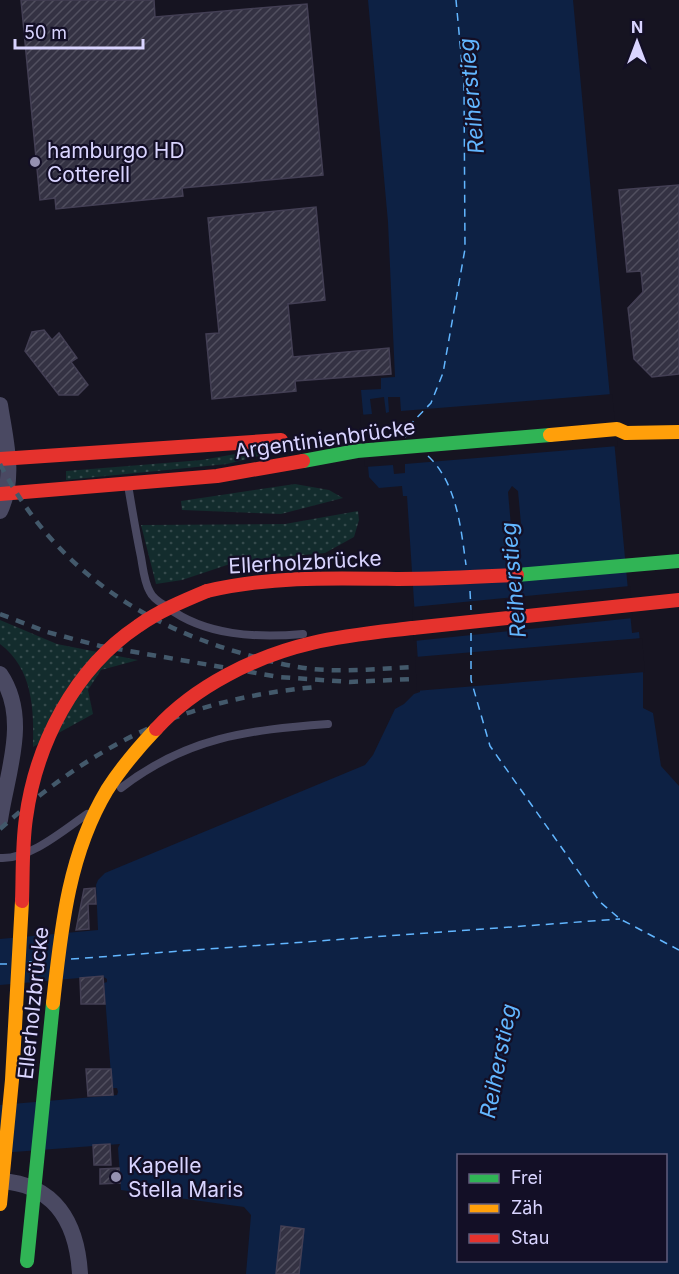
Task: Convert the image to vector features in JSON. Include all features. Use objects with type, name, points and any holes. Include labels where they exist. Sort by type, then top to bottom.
[{"type":"main road","name":"Argentinienbrücke","points":[[3,462],[357,451],[617,429],[626,433],[679,432]]},
{"type":"main road","name":"Argentinienbrücke","points":[[2,494],[217,476],[282,452]]},
{"type":"main road","name":"Ellerholzbrücke","points":[[0,1204],[12,1080],[26,819],[32,784],[43,747],[68,698],[88,671],[109,650],[135,628],[170,605],[207,591],[258,581],[516,576],[679,561]]},
{"type":"main road","name":"Ellerholzbrücke","points":[[26,1267],[59,948],[73,871],[88,829],[106,792],[117,773],[143,741],[178,708],[225,675],[268,656],[310,643],[358,634],[679,600]]},
{"type":"street","points":[[0,405],[3,462],[0,511]]},
{"type":"street","points":[[0,674],[12,699],[15,725],[4,778],[0,820]]},
{"type":"street","points":[[0,1181],[39,1190],[53,1201],[70,1230],[80,1274]]},
{"type":"lane","points":[[128,485],[150,594],[176,614],[206,627],[275,637],[363,630]]},
{"type":"lane","points":[[0,858],[18,856],[46,842],[136,777],[166,758],[194,746],[232,735],[272,728],[328,724]]},
{"type":"green space","points":[[258,450],[265,451],[267,454],[227,464],[66,480],[66,471],[202,460]]},
{"type":"green space","points":[[295,484],[329,490],[343,498],[281,514],[182,510],[181,501]]},
{"type":"green space","points":[[358,511],[359,520],[354,537],[325,553],[239,561],[182,580],[156,584],[141,525],[285,524]]},
{"type":"green space","points":[[0,620],[57,644],[138,660],[101,670],[88,690],[93,714],[33,747],[32,704],[29,691],[19,665],[0,644]]},
{"type":"water","name":"Reiherstieg","points":[[368,0],[573,0],[632,633],[639,632],[643,673],[643,708],[653,713],[661,766],[679,786],[679,1274],[246,1274],[251,1215],[244,1207],[121,1190],[118,1148],[120,1144],[0,1153],[0,1105],[117,1095],[118,1092],[117,1088],[112,1088],[104,983],[107,979],[102,976],[0,985],[0,939],[98,930],[96,885],[105,873],[365,765],[373,755],[395,709],[420,692],[407,496],[403,496],[402,486],[379,488],[369,477],[361,390],[381,389],[381,378],[395,377],[388,222]],"holes":[[[512,486],[518,491],[521,524],[516,531],[511,526],[508,492]]]},
{"type":"pier","points":[[612,394],[618,446],[405,464],[405,473],[394,474],[393,465],[365,467],[360,415],[372,414],[370,399],[384,397],[386,413],[389,412],[388,397],[400,397],[401,411]]},
{"type":"pier","points":[[630,586],[633,618],[414,641],[412,607]]},
{"type":"pier","points":[[642,638],[645,672],[415,691],[417,690],[415,657]]},
{"type":"building","points":[[21,0],[154,0],[155,17],[307,4],[323,175],[182,188],[183,196],[56,209],[55,198],[40,200]]},
{"type":"building","points":[[679,185],[679,374],[652,377],[634,359],[628,308],[643,292],[641,271],[627,272],[619,190]]},
{"type":"building","points":[[316,207],[325,300],[288,304],[293,357],[389,348],[391,374],[295,381],[296,391],[212,399],[206,334],[219,333],[208,218]]},
{"type":"building","points":[[44,330],[52,340],[59,333],[77,358],[71,362],[88,385],[78,395],[59,395],[25,351],[32,332]]},
{"type":"building","points":[[95,888],[96,904],[88,904],[89,929],[76,930],[84,889]]},
{"type":"building","points":[[103,976],[105,1004],[81,1004],[80,978]]},
{"type":"building","points":[[86,1069],[111,1069],[113,1095],[88,1096]]},
{"type":"building","points":[[110,1144],[111,1165],[94,1165],[93,1145]]},
{"type":"building","points":[[119,1168],[120,1183],[100,1184],[100,1169]]},
{"type":"building","points":[[281,1226],[304,1229],[299,1274],[276,1274]]},
{"type":"ferry route","points":[[406,437],[402,433],[431,403],[443,373],[465,249],[464,86],[456,0]]},
{"type":"ferry route","points":[[428,456],[445,479],[456,507],[466,565]]},
{"type":"ferry route","points":[[470,591],[471,610]]},
{"type":"ferry route","points":[[471,633],[471,680],[490,746],[600,902],[620,919],[679,950]]},
{"type":"ferry route","points":[[71,959],[620,919]]},
{"type":"ferry route","points":[[29,962],[45,961]]},
{"type":"ferry route","points":[[0,964],[7,964]]},
{"type":"railway","points":[[0,464],[44,531],[71,559],[100,584],[132,606],[166,625],[241,653],[294,666],[337,670],[412,667]]},
{"type":"railway","points":[[0,614],[47,632],[100,646],[279,677],[350,682],[413,679]]},
{"type":"railway","points":[[0,829],[36,798],[72,772],[108,749],[145,730],[184,714],[225,702],[316,687]]},
{"type":"traffic: fast","points":[[303,461],[357,451],[550,435]]},
{"type":"traffic: fast","points":[[517,575],[679,561]]},
{"type":"traffic: fast","points":[[27,1261],[53,1003]]},
{"type":"traffic: slow","points":[[550,435],[617,429],[626,433],[679,432]]},
{"type":"traffic: slow","points":[[53,1003],[63,921],[83,840],[107,790],[130,758],[156,729]]},
{"type":"traffic: slow","points":[[0,1204],[12,1080],[22,901]]},
{"type":"traffic: jam","points":[[0,459],[281,440]]},
{"type":"traffic: jam","points":[[0,494],[217,476],[303,461]]},
{"type":"traffic: jam","points":[[207,591],[278,580],[428,579],[517,575]]},
{"type":"traffic: jam","points":[[22,901],[24,839],[31,790],[49,736],[62,710],[77,686],[115,644],[154,616],[207,591]]},
{"type":"traffic: jam","points":[[413,628],[679,600]]},
{"type":"traffic: jam","points":[[156,729],[172,713],[208,686],[269,656],[324,640],[413,628]]},
{"type":"place","name":"hamburgo HD Cotterell","points":[[35,162]]},
{"type":"place","name":"Kapelle Stella Maris","points":[[116,1177]]}]
